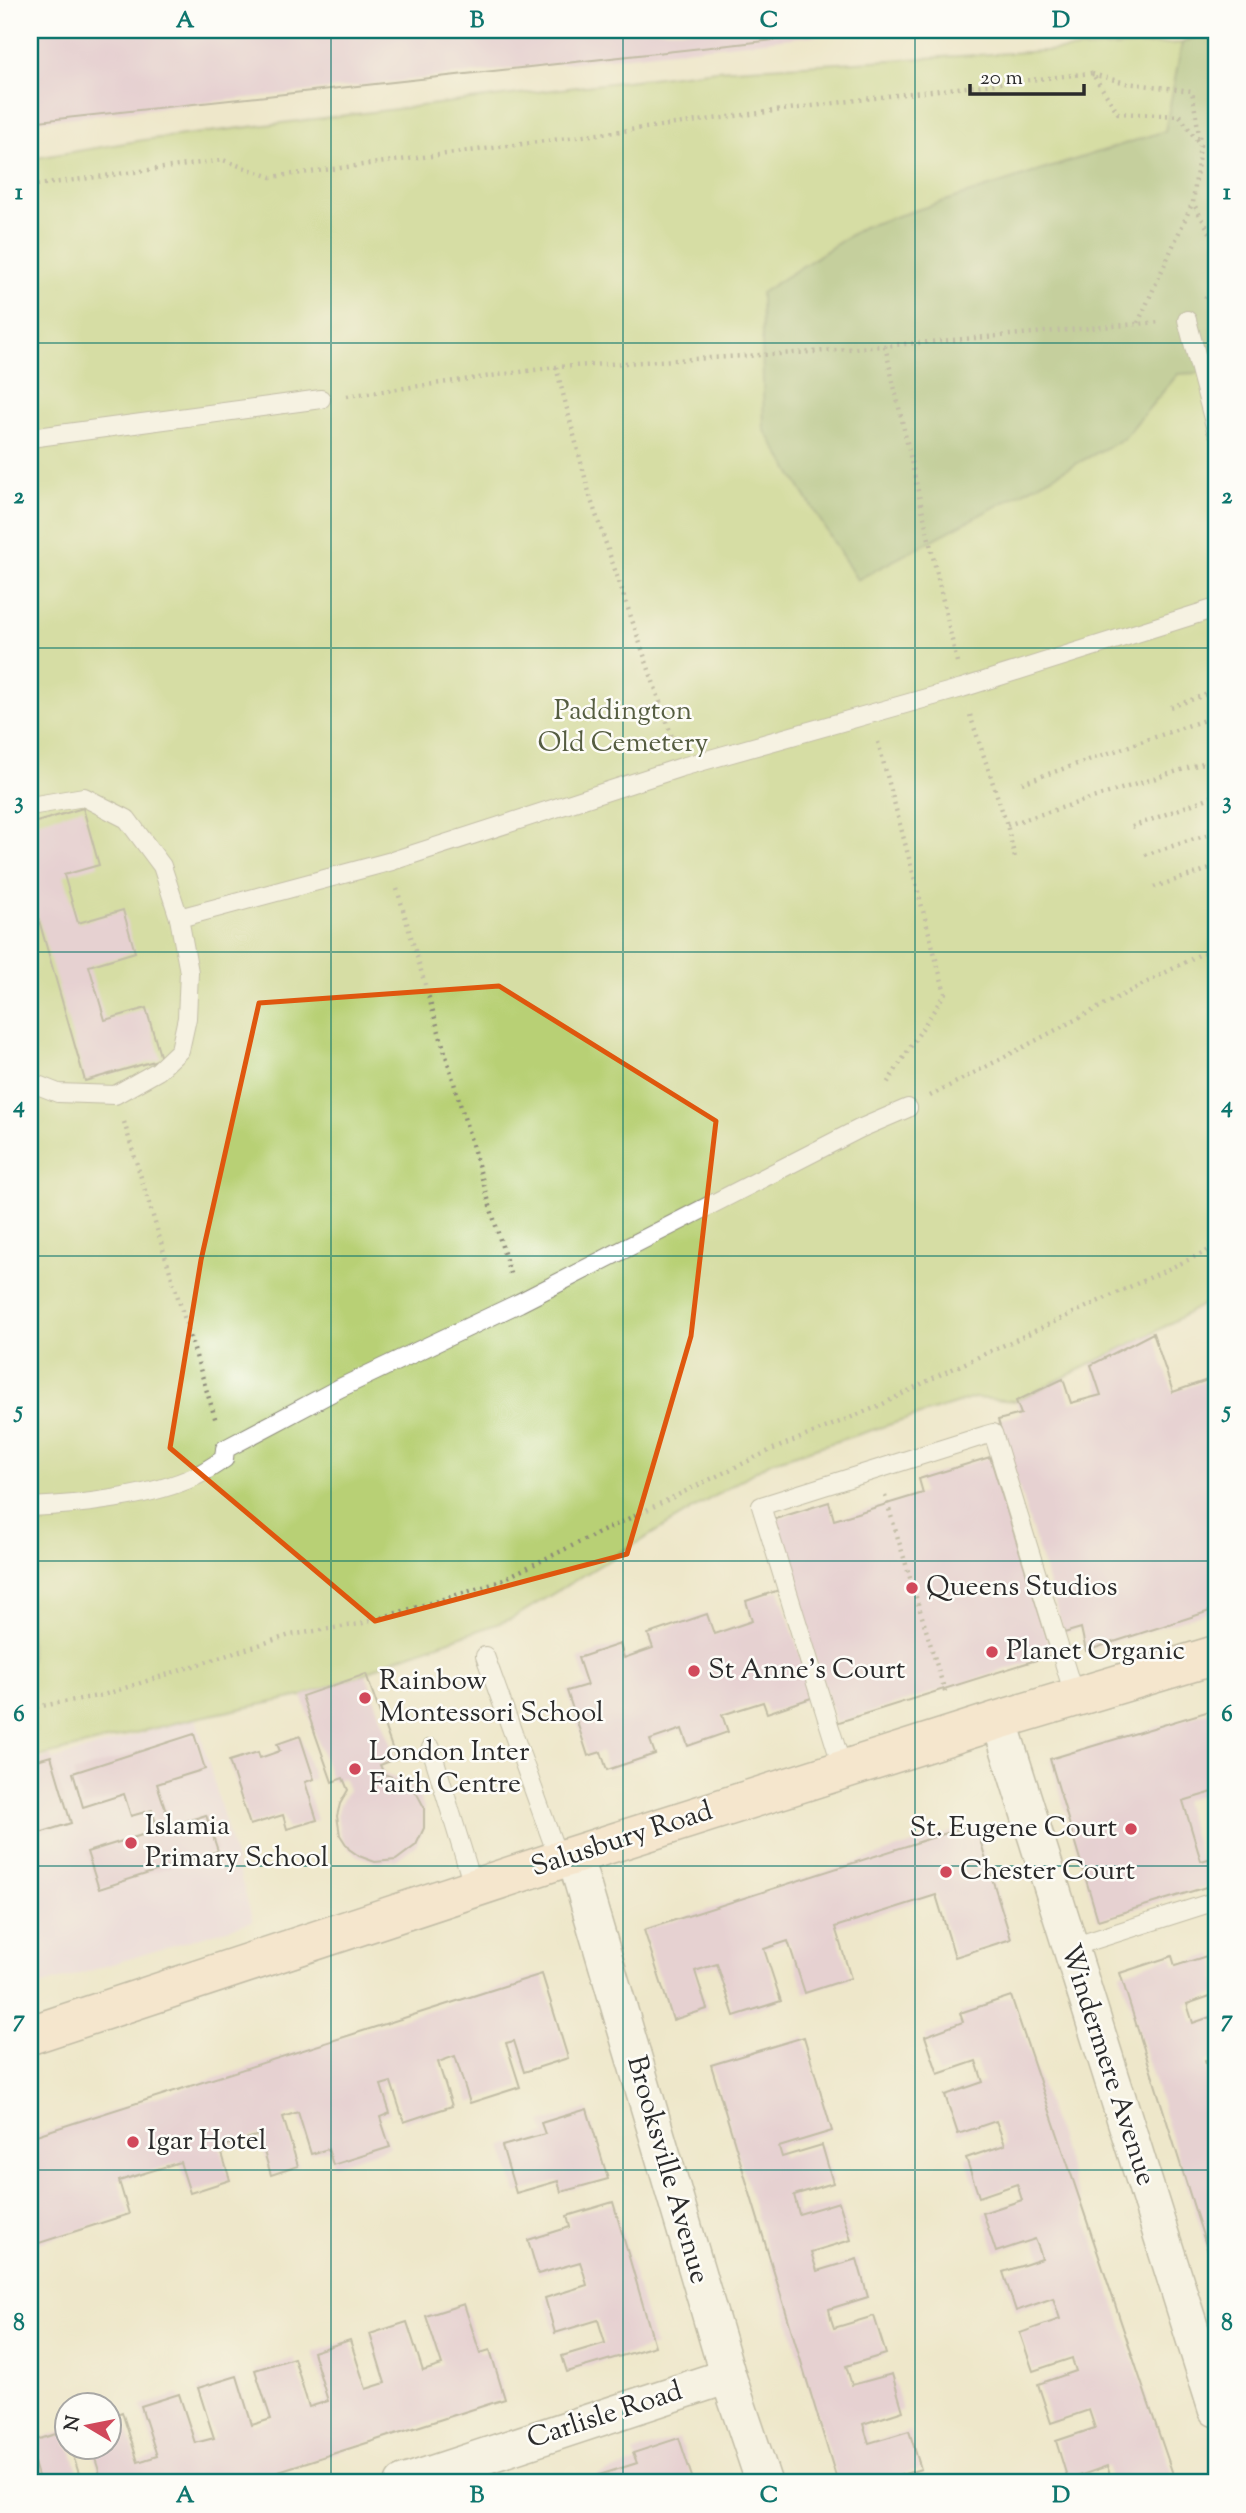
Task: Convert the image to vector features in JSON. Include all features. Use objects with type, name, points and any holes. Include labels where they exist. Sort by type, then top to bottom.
[{"type":"street","name":"Salusbury Road","points":[[30,2035],[567,1857],[999,1720],[1216,1655]]},
{"type":"street","name":"Windermere Avenue","points":[[999,1720],[1216,2409]]},
{"type":"street","name":"Brooksville Avenue","points":[[567,1857],[727,2376],[764,2483]]},
{"type":"street","name":"Carlisle Road","points":[[403,2483],[727,2376]]},
{"type":"lane","points":[[1186,320],[1216,430]]},
{"type":"lane","points":[[30,438],[226,414],[321,399]]},
{"type":"lane","points":[[179,918],[392,861],[682,767],[962,688],[1216,608]]},
{"type":"lane","points":[[30,806],[84,797],[127,819],[162,866],[179,918],[189,972],[187,1018],[180,1050],[158,1071],[115,1094],[58,1093],[30,1082]]},
{"type":"lane","points":[[30,1507],[74,1505],[167,1486],[195,1476],[224,1459],[225,1449],[340,1388],[519,1303],[859,1129],[908,1108]]},
{"type":"lane","points":[[843,1770],[761,1506],[876,1469],[993,1433],[1075,1698]]},
{"type":"lane","points":[[485,1656],[567,1857]]},
{"type":"lane","points":[[431,1748],[474,1888]]},
{"type":"lane","points":[[1069,1948],[1216,1901]]},
{"type":"path","points":[[1091,73],[1118,113],[1180,116],[1200,145]]},
{"type":"path","points":[[30,186],[223,160],[271,177],[904,93],[1091,73],[1126,83],[1192,92],[1200,145],[1193,203],[1137,324]]},
{"type":"path","points":[[1193,203],[1216,243]]},
{"type":"path","points":[[321,399],[478,380],[556,367],[885,346],[1186,320]]},
{"type":"path","points":[[885,346],[962,688],[1007,825],[1015,858]]},
{"type":"path","points":[[556,367],[591,500],[682,767]]},
{"type":"path","points":[[1171,707],[1216,691]]},
{"type":"path","points":[[859,1129],[945,993],[871,714]]},
{"type":"path","points":[[1022,783],[1216,716]]},
{"type":"path","points":[[1007,825],[1216,759]]},
{"type":"path","points":[[1132,827],[1216,795]]},
{"type":"path","points":[[1145,855],[1216,832]]},
{"type":"path","points":[[392,861],[395,883],[519,1303]]},
{"type":"path","points":[[1154,887],[1216,867]]},
{"type":"path","points":[[908,1108],[1216,946]]},
{"type":"path","points":[[115,1094],[225,1449]]},
{"type":"path","points":[[30,1708],[103,1695],[290,1635],[360,1625],[494,1584],[771,1451],[879,1406],[935,1377],[1216,1247]]},
{"type":"path","points":[[876,1469],[958,1733]]},
{"type":"highlighted area","points":[[499,986],[716,1121],[691,1336],[627,1554],[375,1621],[170,1448],[201,1260],[259,1003]]},
{"type":"shaded area","name":"Islamia Primary School","points":[[196,1718],[253,1921],[30,1989],[30,1766]]},
{"type":"green space","name":"Paddington Old Cemetery","points":[[1216,30],[1216,1297],[1153,1333],[1016,1401],[974,1398],[771,1462],[511,1619],[392,1660],[360,1676],[302,1696],[196,1718],[30,1759],[30,159],[143,140],[716,70],[1182,43]]},
{"type":"green space","points":[[1216,30],[1216,372],[1178,374],[1123,439],[857,580],[764,429],[761,293],[863,227],[1165,131],[1182,43]]},
{"type":"building","points":[[57,30],[846,32],[30,122],[30,33]]},
{"type":"building","points":[[83,808],[99,865],[64,875],[78,923],[123,910],[135,952],[89,966],[105,1020],[146,1008],[161,1059],[85,1081],[30,889],[30,824]]},
{"type":"building","points":[[1153,1333],[1173,1392],[1216,1377],[1216,1609],[1086,1651],[1081,1628],[1064,1633],[998,1420],[1021,1414],[1016,1401],[1063,1379],[1071,1403],[1101,1395],[1091,1365]]},
{"type":"building","name":"Queens Studios","points":[[990,1457],[1052,1655],[836,1723],[772,1520],[829,1502],[834,1520],[923,1493],[919,1479]]},
{"type":"building","name":"St Anne's Court","points":[[779,1590],[814,1697],[767,1713],[763,1702],[722,1715],[728,1732],[688,1746],[682,1729],[650,1740],[655,1754],[607,1770],[601,1752],[588,1756],[567,1691],[587,1685],[578,1658],[620,1644],[624,1658],[653,1648],[648,1634],[707,1614],[714,1634],[752,1621],[746,1601]]},
{"type":"building","name":"London Inter Faith Centre","points":[[366,1674],[396,1759],[380,1765],[384,1774],[405,1782],[416,1792],[424,1807],[424,1828],[416,1845],[396,1860],[375,1862],[359,1856],[349,1849],[340,1835],[337,1816],[348,1790],[343,1778],[332,1782],[302,1696]]},
{"type":"building","name":"St. Eugene Court","points":[[1216,1709],[1216,1791],[1183,1801],[1201,1861],[1216,1857],[1216,1884],[1098,1920],[1050,1759]]},
{"type":"building","points":[[194,1734],[205,1769],[157,1784],[171,1826],[206,1815],[218,1851],[99,1889],[87,1852],[158,1830],[152,1810],[131,1816],[124,1794],[83,1807],[73,1773]]},
{"type":"building","points":[[300,1736],[314,1779],[305,1782],[317,1820],[287,1829],[283,1815],[250,1825],[229,1761],[258,1752],[260,1758],[280,1751],[277,1744]]},
{"type":"building","points":[[51,1756],[71,1823],[30,1836],[30,1762]]},
{"type":"building","points":[[975,1824],[1011,1939],[955,1957],[936,1895],[835,1927],[851,1978],[805,1993],[788,1941],[764,1949],[781,2001],[734,2016],[717,1964],[695,1971],[707,2009],[673,2020],[644,1930]]},
{"type":"building","points":[[1213,1954],[1216,1994],[1187,2004],[1193,2023],[1216,2015],[1216,2057],[1205,2061],[1211,2080],[1216,2078],[1216,2277],[1120,1973],[1172,1956],[1175,1966]]},
{"type":"building","points":[[542,1974],[568,2058],[524,2072],[514,2041],[506,2043],[520,2087],[470,2103],[455,2056],[438,2062],[452,2106],[404,2122],[391,2082],[381,2085],[390,2113],[380,2117],[390,2147],[333,2165],[328,2149],[311,2154],[298,2112],[283,2117],[298,2166],[271,2175],[259,2135],[220,2147],[230,2180],[190,2193],[180,2162],[119,2181],[129,2214],[30,2246],[30,2137]]},
{"type":"building","points":[[1011,1996],[1176,2483],[1113,2483],[1107,2466],[1068,2480],[1056,2441],[1095,2428],[1089,2410],[1051,2423],[1038,2384],[1076,2371],[1072,2358],[1033,2371],[1020,2333],[1060,2319],[1053,2298],[1016,2311],[1003,2272],[1042,2259],[1039,2249],[1035,2239],[996,2252],[983,2213],[1022,2200],[1017,2184],[979,2197],[966,2158],[1005,2145],[996,2121],[958,2134],[945,2095],[983,2082],[976,2061],[938,2074],[925,2036],[963,2022],[960,2013]]},
{"type":"building","points":[[804,2037],[832,2131],[779,2147],[782,2157],[822,2145],[833,2183],[794,2195],[799,2214],[839,2202],[851,2240],[811,2252],[817,2271],[857,2259],[868,2297],[829,2309],[831,2319],[834,2328],[874,2316],[886,2354],[846,2366],[852,2385],[892,2374],[903,2411],[863,2424],[866,2434],[869,2443],[909,2431],[921,2469],[881,2481],[882,2483],[838,2483],[711,2065]]},
{"type":"building","points":[[587,2109],[608,2179],[561,2192],[558,2181],[516,2193],[502,2146],[545,2134],[541,2123]]},
{"type":"building","points":[[613,2202],[655,2346],[567,2372],[562,2356],[605,2343],[598,2320],[555,2333],[545,2298],[587,2285],[584,2274],[580,2262],[538,2274],[528,2240],[570,2227],[567,2216]]},
{"type":"building","points":[[464,2304],[480,2353],[490,2350],[505,2399],[241,2483],[40,2483],[30,2442],[52,2435],[52,2460],[75,2460],[81,2480],[100,2474],[96,2460],[122,2460],[122,2412],[138,2462],[157,2456],[141,2406],[179,2394],[195,2443],[214,2438],[198,2388],[237,2376],[252,2425],[271,2419],[255,2370],[294,2358],[309,2407],[328,2401],[313,2352],[350,2340],[366,2389],[385,2383],[370,2334],[407,2322],[423,2371],[442,2365],[426,2316]]},
{"type":"building","points":[[679,2438],[694,2483],[592,2483],[590,2478],[637,2463],[633,2453]]},
{"type":"place","name":"Queens Studios","points":[[912,1588]]},
{"type":"place","name":"Planet Organic","points":[[992,1652]]},
{"type":"place","name":"St Anne's Court","points":[[694,1671]]},
{"type":"place","name":"Rainbow Montessori School","points":[[365,1698]]},
{"type":"place","name":"London Inter Faith Centre","points":[[355,1769]]},
{"type":"place","name":"St. Eugene Court","points":[[1131,1829]]},
{"type":"place","name":"Islamia Primary School","points":[[131,1843]]},
{"type":"place","name":"Chester Court","points":[[946,1872]]},
{"type":"place","name":"Igar Hotel","points":[[133,2142]]}]
